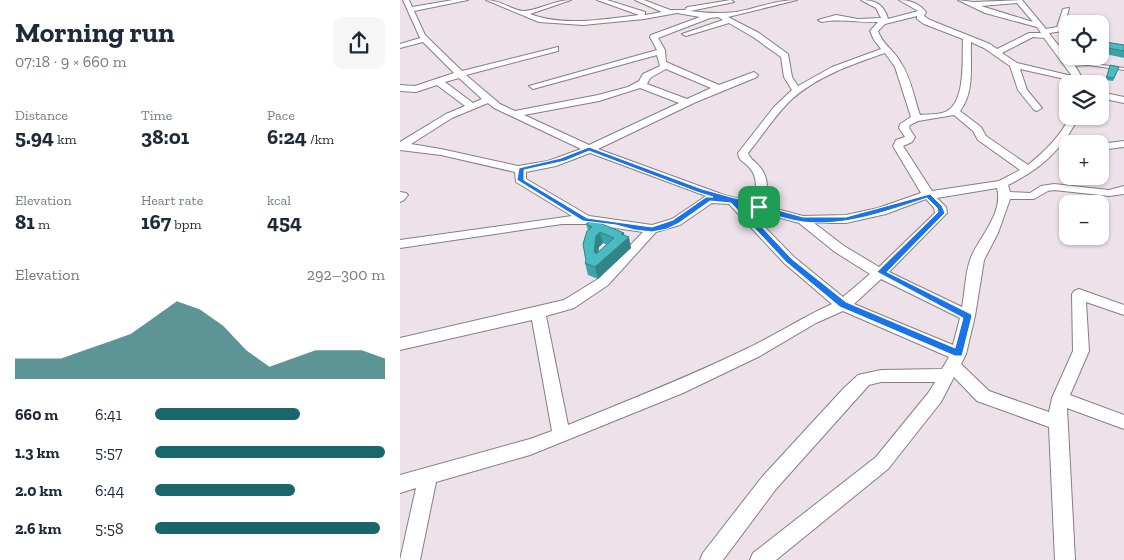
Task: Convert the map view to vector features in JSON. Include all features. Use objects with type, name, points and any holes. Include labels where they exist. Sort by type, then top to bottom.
[{"type":"street","points":[[465,0],[407,7],[417,28],[425,39],[488,100],[589,149],[729,200],[803,220],[855,218],[928,195],[1004,189],[1028,198],[1048,188],[1108,193],[1117,193],[1124,189]]},
{"type":"street","points":[[489,0],[545,22],[583,23],[685,11],[725,18],[756,35],[785,56],[788,77],[796,91]]},
{"type":"street","points":[[522,14],[568,0]]},
{"type":"street","points":[[600,0],[649,16]]},
{"type":"street","points":[[638,0],[669,12]]},
{"type":"street","points":[[686,34],[736,14],[794,0]]},
{"type":"street","points":[[864,0],[879,3],[885,21]]},
{"type":"street","points":[[902,0],[919,8],[922,12]]},
{"type":"street","points":[[910,4],[922,0]]},
{"type":"street","points":[[961,0],[1044,31],[1054,32],[1060,29],[1068,10]]},
{"type":"street","points":[[971,4],[1018,0],[1034,15],[1053,46],[1071,66],[1076,75]]},
{"type":"street","points":[[685,11],[728,1],[738,4],[732,10],[736,14]]},
{"type":"street","points":[[822,20],[836,17],[858,21],[885,21],[922,12]]},
{"type":"street","points":[[922,12],[920,17],[927,22],[998,52],[1014,65],[1059,77]]},
{"type":"street","points":[[709,16],[656,36],[655,40],[661,51],[662,62],[666,66],[718,88]]},
{"type":"street","points":[[885,21],[874,31],[878,43],[897,62],[916,118]]},
{"type":"street","points":[[998,52],[1044,31]]},
{"type":"street","points":[[400,484],[530,447],[562,435],[677,388],[747,356],[811,319],[843,305],[881,272],[941,213],[940,207],[928,195],[898,146],[900,142],[908,140],[910,137],[904,128],[905,124],[916,118],[954,111],[961,104],[965,93],[967,38]]},
{"type":"street","points":[[400,46],[425,39]]},
{"type":"street","points":[[400,88],[412,90],[555,48]]},
{"type":"street","points":[[759,207],[761,175],[756,167],[744,158],[743,153],[788,98],[796,91],[838,68],[886,50]]},
{"type":"street","points":[[532,86],[661,51]]},
{"type":"street","points":[[1014,65],[1023,90],[1037,108]]},
{"type":"street","points":[[640,85],[646,76],[666,66]]},
{"type":"street","points":[[400,147],[418,148],[521,169],[563,160],[686,102],[754,75]]},
{"type":"street","points":[[438,81],[472,107]]},
{"type":"street","points":[[514,114],[599,98],[640,85],[686,102]]},
{"type":"street","points":[[1109,97],[1124,100]]},
{"type":"street","points":[[400,147],[449,116],[488,100]]},
{"type":"street","points":[[954,111],[977,129],[982,138],[1028,170]]},
{"type":"street","points":[[760,560],[882,463],[935,397],[952,365],[968,316],[977,260],[992,233],[1004,189],[1049,153],[1059,141]]},
{"type":"street","points":[[1109,148],[1124,144]]},
{"type":"street","points":[[521,169],[520,180],[586,220]]},
{"type":"street","points":[[400,244],[562,220],[617,223],[635,228],[652,229],[676,222],[709,199],[729,200],[789,260],[843,305],[952,365],[983,396],[1058,423]]},
{"type":"street","points":[[803,220],[824,239],[881,272],[968,316]]},
{"type":"street","points":[[400,344],[538,313],[568,304],[603,282],[652,229]]},
{"type":"street","points":[[1065,560],[1057,413],[1060,398],[1081,351],[1079,294],[1124,310]]},
{"type":"street","points":[[538,313],[562,435]]},
{"type":"street","points":[[710,560],[769,483],[849,394],[864,380],[952,365]]},
{"type":"street","points":[[1060,398],[1124,422]]},
{"type":"street","points":[[410,560],[428,475]]},
{"type":"lane","points":[[1071,66],[1088,64],[1124,69]]},
{"type":"building","points":[[1109,42],[1124,45],[1124,51],[1109,48]]},
{"type":"building","points":[[1110,65],[1119,67],[1114,78],[1108,75]]},
{"type":"building","points":[[592,220],[624,233],[621,234],[629,237],[595,267],[585,263],[583,244],[587,231],[592,227],[586,224]],"holes":[[[600,232],[614,238],[596,254],[594,251],[596,236]]]},
{"type":"route","points":[[589,149],[700,191],[759,207],[803,220],[846,219],[882,211],[928,195],[940,207],[941,213],[938,218],[881,272],[968,316],[958,354],[843,305],[789,260],[733,201],[725,198],[709,199],[676,222],[664,227],[652,229],[635,228],[617,223],[586,220],[520,180],[521,169],[563,160],[589,149]]}]
